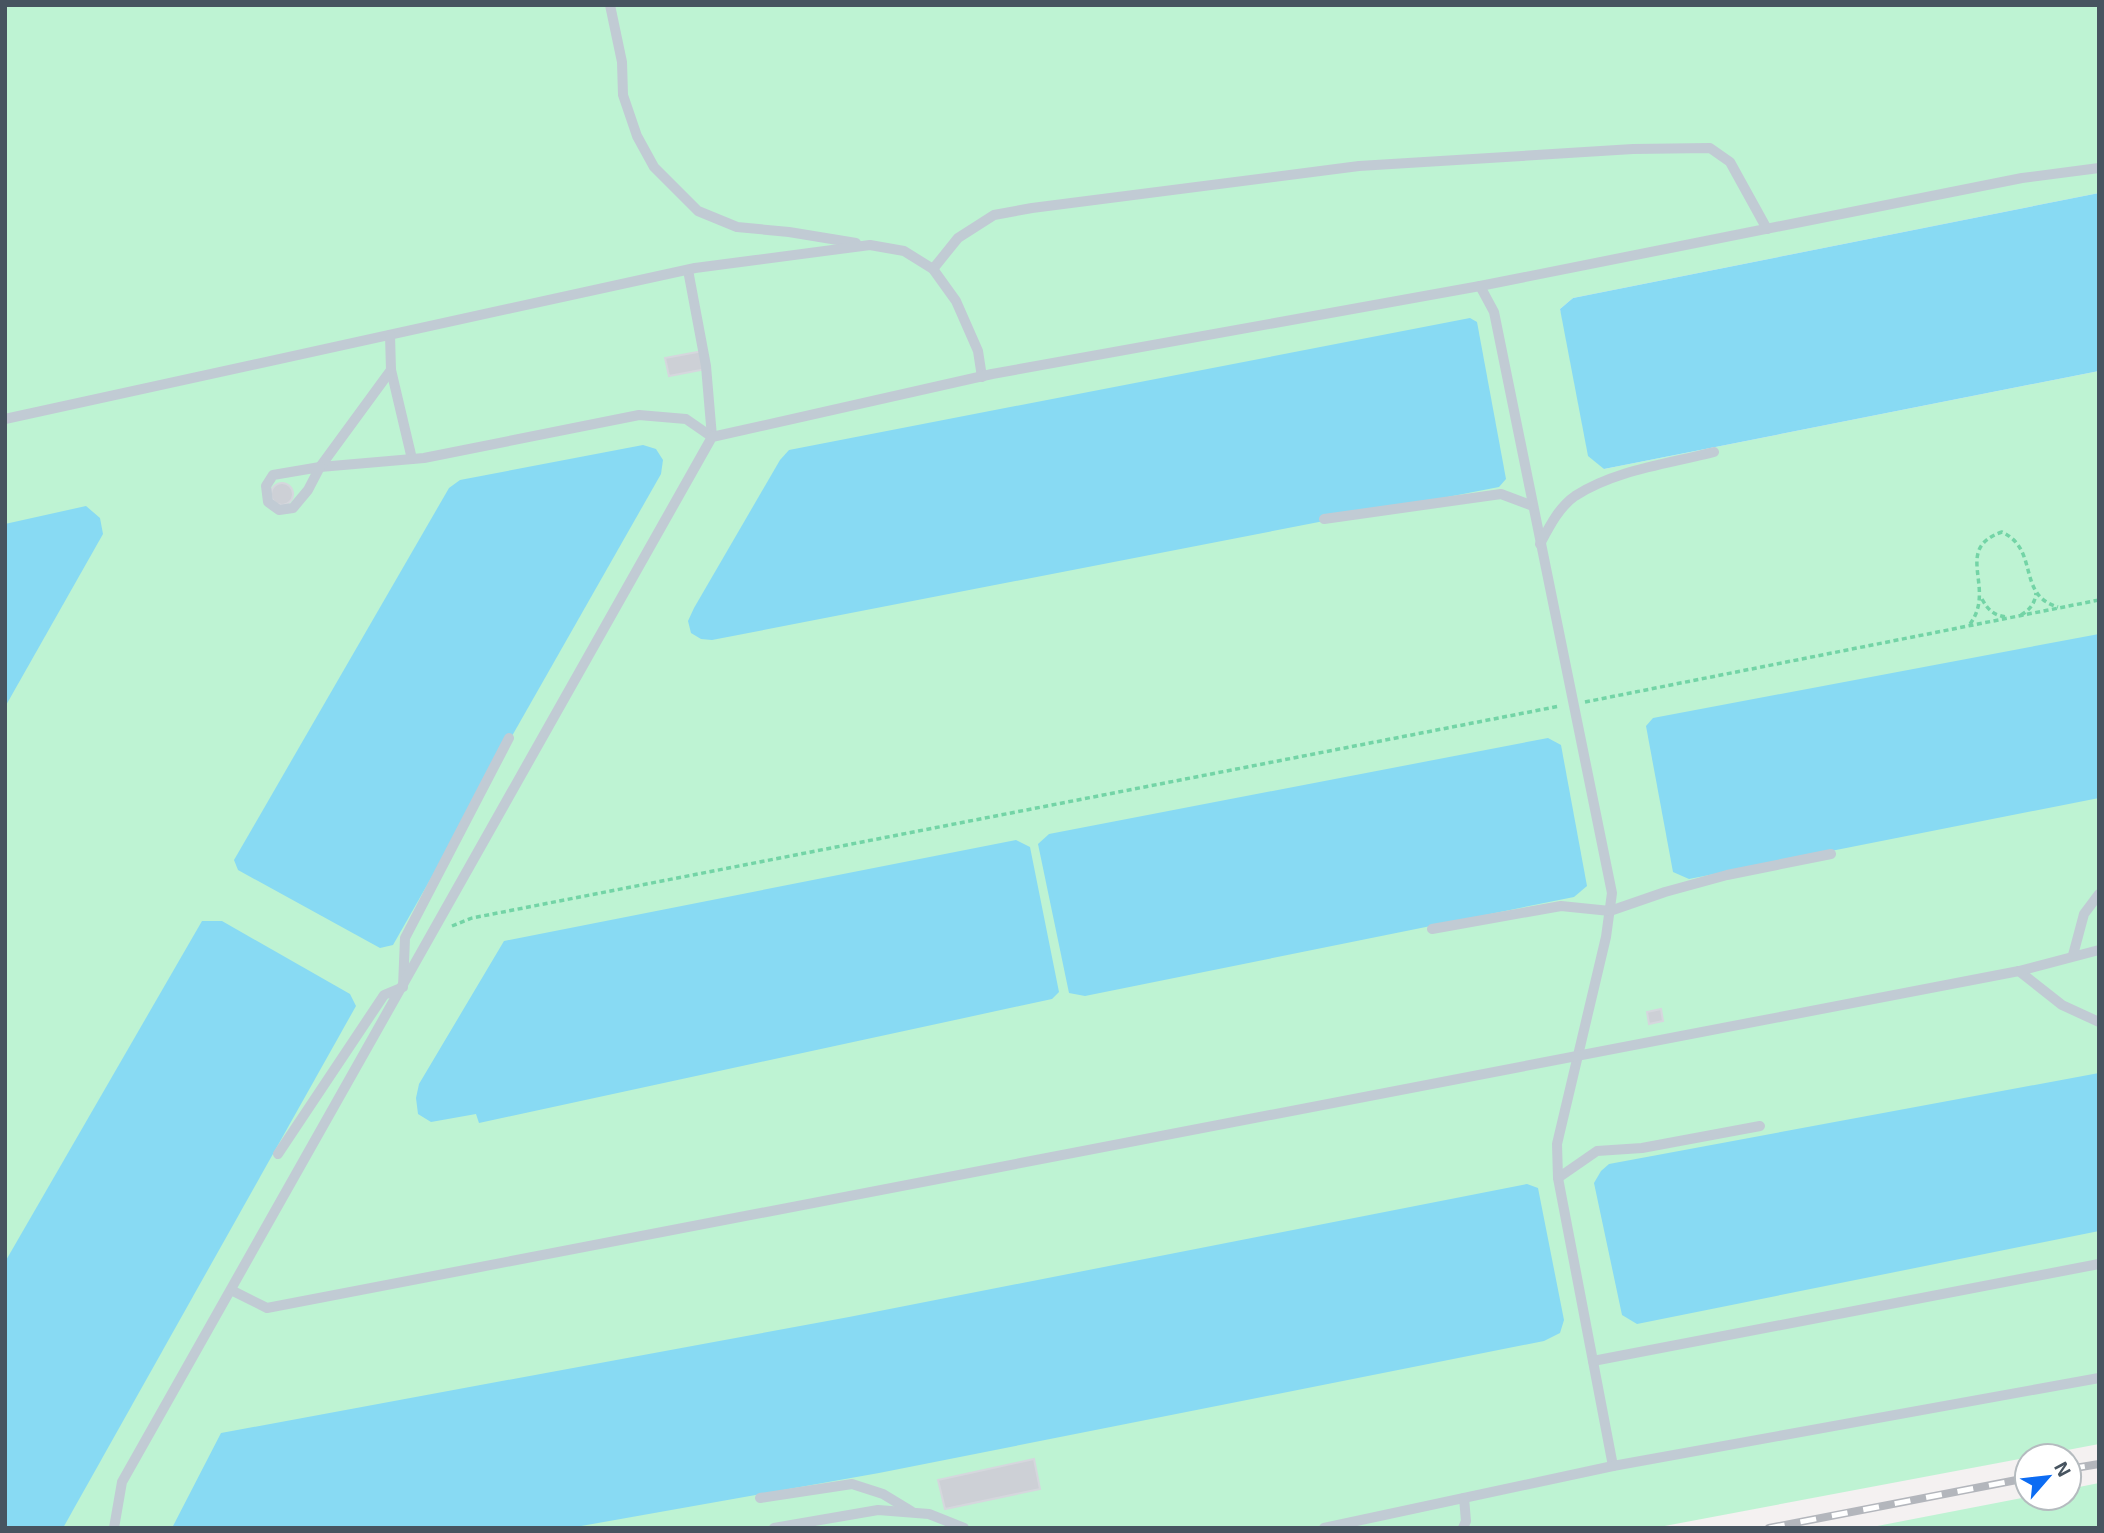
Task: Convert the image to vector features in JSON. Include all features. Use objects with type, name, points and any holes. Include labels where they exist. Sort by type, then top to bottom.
[{"type":"lane","points":[[610,5],[622,62],[623,95],[637,136],[654,167],[698,211],[737,227],[789,232],[904,251],[933,269],[956,301],[978,351],[982,376]]},
{"type":"lane","points":[[933,269],[958,238],[994,215],[1032,208],[1359,166],[1633,149],[1710,148],[1730,162],[1767,229]]},
{"type":"lane","points":[[391,370],[320,467],[303,498],[293,509],[279,510],[268,502],[266,486],[274,475],[296,470],[320,467],[412,459],[639,415],[686,419],[712,437],[982,376],[1480,286],[2022,178],[2099,168]]},
{"type":"lane","points":[[5,419],[688,270],[870,245]]},
{"type":"lane","points":[[114,1528],[122,1482],[712,437],[706,366],[688,270]]},
{"type":"lane","points":[[1480,286],[1494,312],[1612,893],[1606,937],[1557,1144],[1558,1178],[1613,1466]]},
{"type":"lane","points":[[390,335],[391,370],[412,459]]},
{"type":"lane","points":[[1541,544],[1552,521],[1573,497],[1616,477],[1714,452]]},
{"type":"lane","points":[[1324,519],[1501,494],[1533,506]]},
{"type":"lane","points":[[403,987],[405,939],[509,737]]},
{"type":"lane","points":[[1432,929],[1561,906],[1610,911],[1727,875],[1831,854]]},
{"type":"lane","points":[[2073,955],[2084,915],[2099,894]]},
{"type":"lane","points":[[231,1290],[267,1308],[2019,971],[2099,950]]},
{"type":"lane","points":[[2019,971],[2062,1005],[2099,1022]]},
{"type":"lane","points":[[278,1154],[384,995],[403,987]]},
{"type":"lane","points":[[1558,1178],[1597,1151],[1642,1148],[1760,1126]]},
{"type":"lane","points":[[1593,1361],[2099,1264]]},
{"type":"lane","points":[[1324,1528],[1613,1466],[2099,1378]]},
{"type":"lane","points":[[760,1497],[852,1484],[883,1494],[913,1513]]},
{"type":"lane","points":[[1463,1528],[1466,1521],[1464,1498]]},
{"type":"lane","points":[[774,1528],[878,1510],[929,1514],[964,1528]]},
{"type":"path","points":[[1969,625],[1979,612],[1981,597],[1977,552],[1987,537],[2002,533],[2014,538],[2024,552],[2036,593],[2035,600],[2027,611],[2015,618],[1998,617],[1988,609],[1981,597]]},
{"type":"path","points":[[2036,593],[2046,604],[2060,607]]},
{"type":"path","points":[[434,933],[472,918],[2099,600]]},
{"type":"green space","points":[[5,5],[2099,5],[2099,193],[1573,298],[1560,309],[1604,469],[2099,371],[2099,1444],[2083,1447],[2083,1442],[2013,1442],[2013,1460],[1654,1528],[5,1528]]},
{"type":"green space","points":[[2099,1483],[2099,1528],[1867,1528],[2013,1500],[2013,1512],[2083,1512],[2083,1486]]},
{"type":"water","points":[[2099,193],[2099,371],[1604,469],[1588,456],[1560,309],[1573,298]]},
{"type":"water","points":[[1470,318],[1477,322],[1506,479],[1499,487],[712,640],[701,639],[691,633],[688,621],[694,608],[780,460],[789,450]]},
{"type":"water","points":[[643,445],[656,449],[663,460],[661,474],[393,945],[380,948],[238,870],[234,860],[449,488],[460,480]]},
{"type":"water","points":[[86,506],[100,518],[103,534],[5,707],[5,524]]},
{"type":"water","points":[[2099,634],[2099,798],[1689,879],[1673,872],[1646,726],[1653,718]]},
{"type":"water","points":[[1548,738],[1561,745],[1587,886],[1574,897],[1085,996],[1069,993],[1038,844],[1049,834]]},
{"type":"water","points":[[1016,840],[1030,847],[1059,992],[1052,999],[479,1123],[476,1114],[431,1122],[418,1114],[416,1098],[419,1084],[504,941]]},
{"type":"water","points":[[202,921],[222,921],[350,994],[356,1006],[63,1528],[5,1528],[5,1262]]},
{"type":"water","points":[[2099,1073],[2099,1231],[1637,1324],[1622,1315],[1594,1183],[1609,1164]]},
{"type":"water","points":[[1527,1184],[1538,1188],[1564,1320],[1560,1333],[1544,1341],[879,1473],[570,1528],[172,1528],[221,1433],[849,1317]]},
{"type":"building","points":[[703,351],[706,369],[669,376],[665,358]]},
{"type":"building","points":[[282,483],[290,486],[293,494],[290,502],[282,505],[274,502],[271,494],[274,486]]},
{"type":"building","points":[[1661,1009],[1663,1021],[1649,1024],[1647,1012]]},
{"type":"building","points":[[1034,1459],[1040,1489],[945,1509],[938,1480]]},
{"type":"railway","points":[[2083,1467],[2099,1464]]},
{"type":"railway","points":[[1769,1528],[2013,1481]]}]
